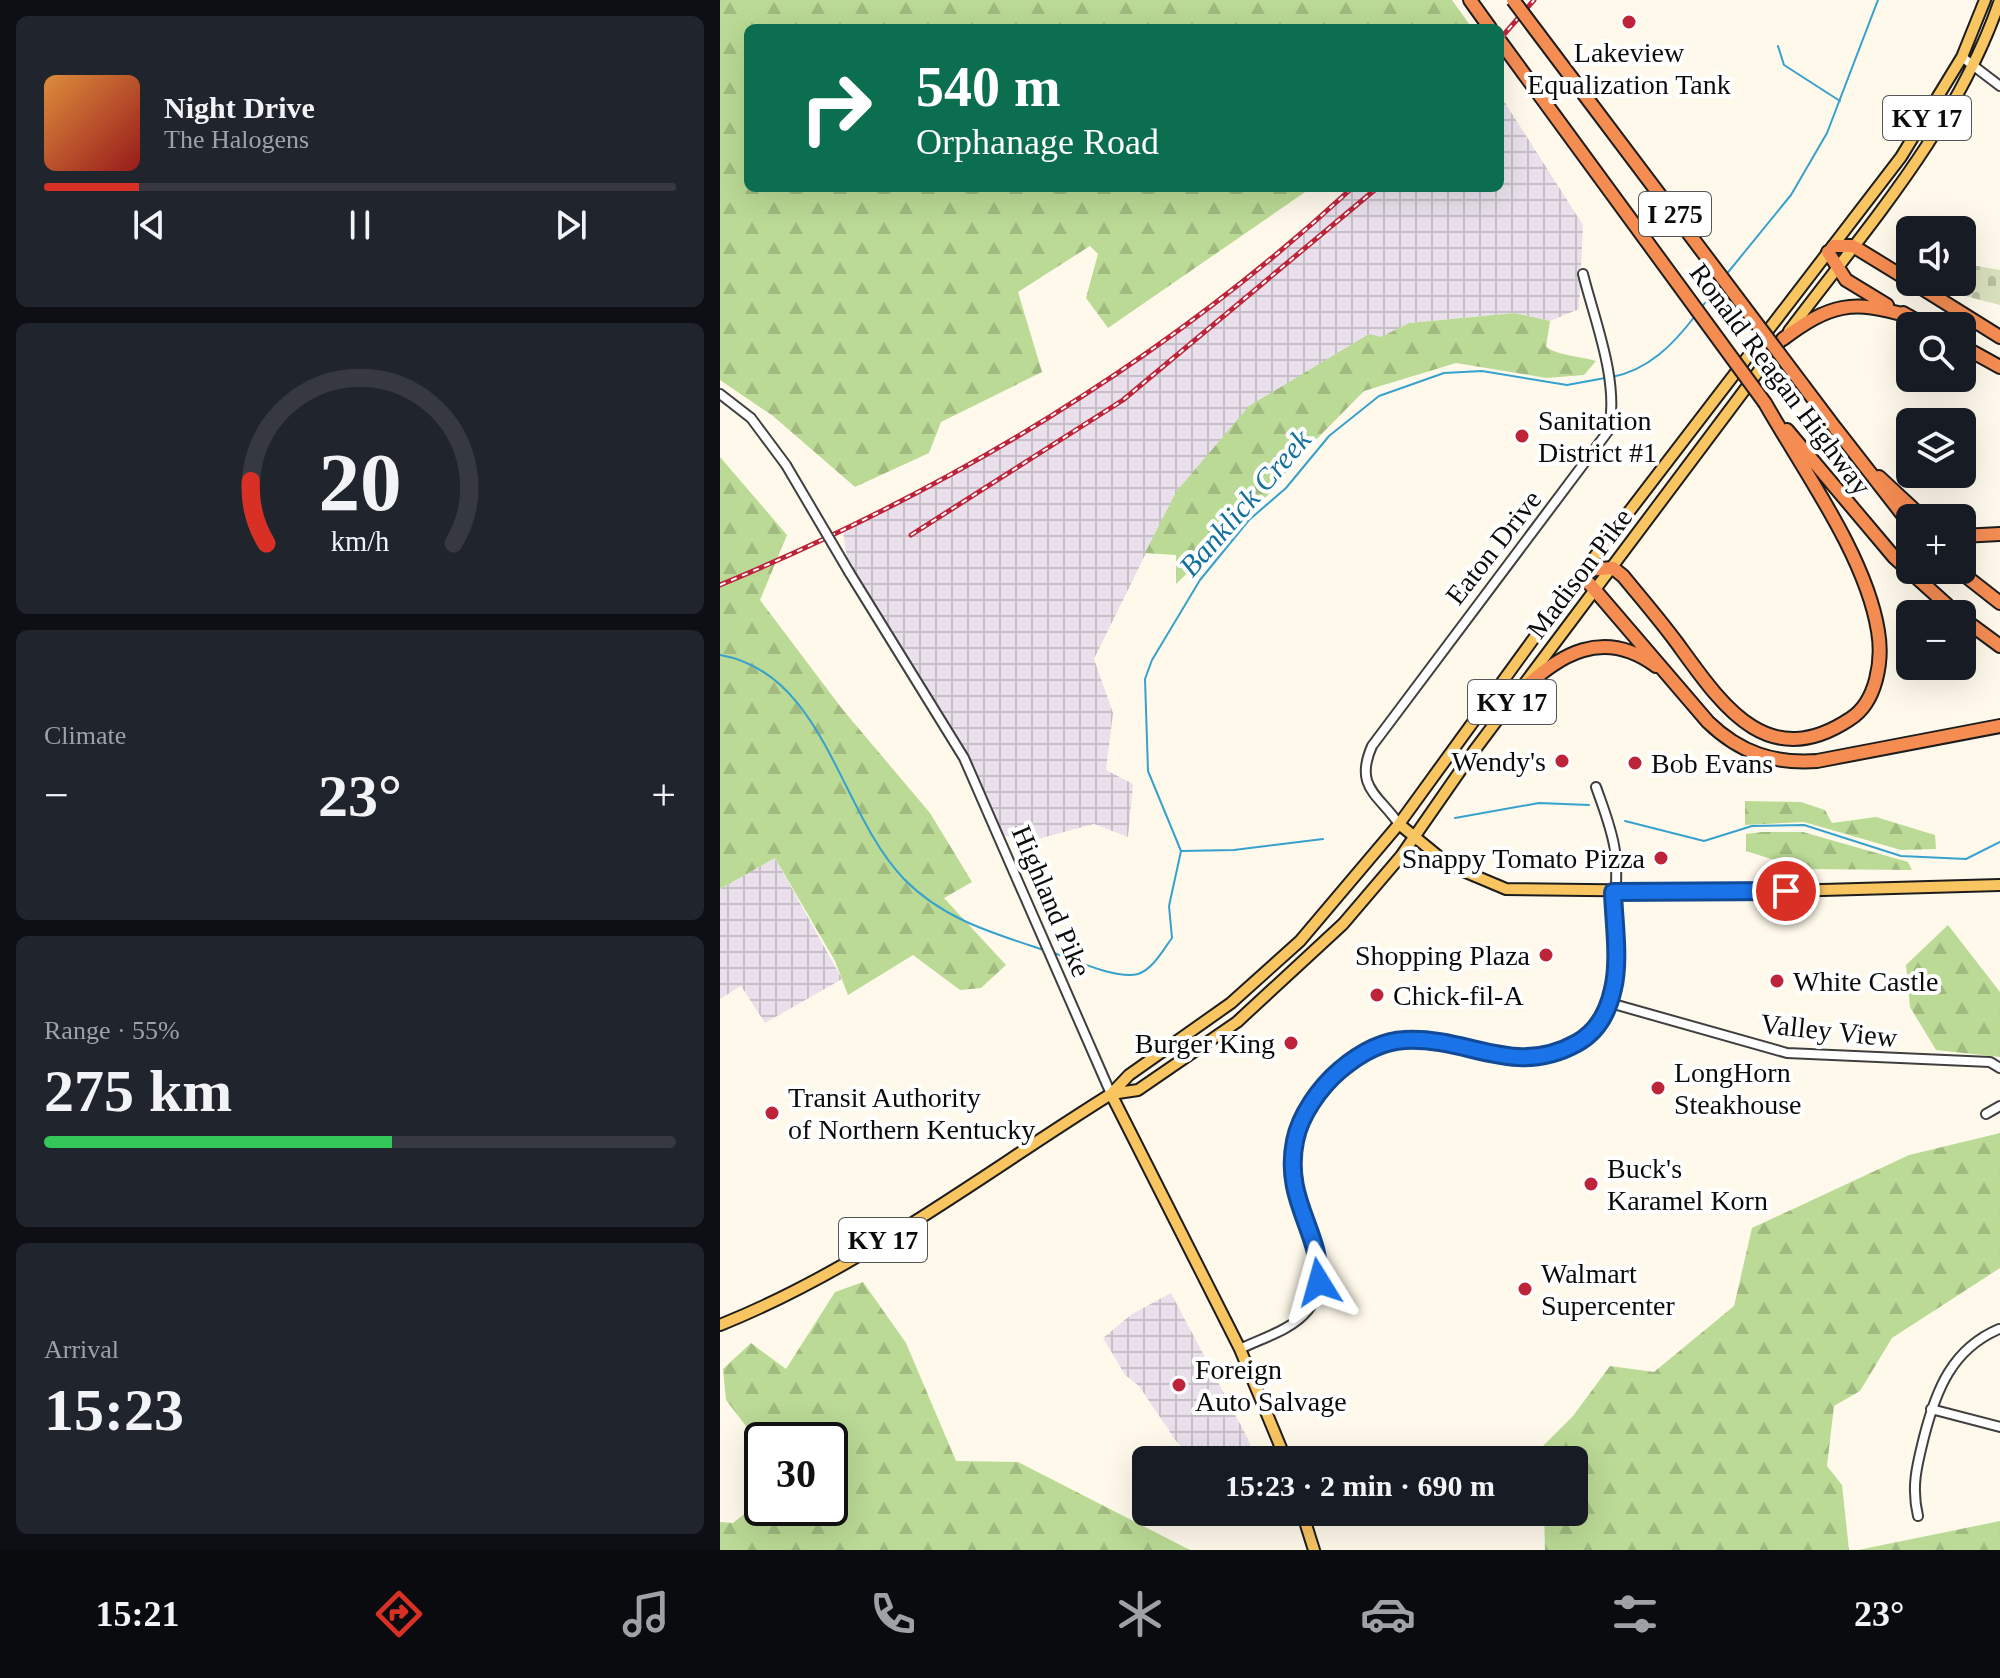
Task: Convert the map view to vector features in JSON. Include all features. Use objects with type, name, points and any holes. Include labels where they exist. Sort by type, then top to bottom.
[{"type":"highway","points":[[1470,0],[1487,24]]},
{"type":"highway","name":"Ronald Reagan Highway","points":[[1513,0],[1896,506]]},
{"type":"highway","name":"Ronald Reagan Highway","points":[[1504,46],[1765,403],[1894,557],[1942,600]]},
{"type":"highway","points":[[1896,272],[1853,246],[1831,249],[1838,266],[1854,286],[1901,312]]},
{"type":"highway","points":[[1935,296],[2000,337]]},
{"type":"highway","points":[[1783,339],[1810,318],[1847,305],[1872,305],[1896,312]]},
{"type":"highway","points":[[1976,354],[2000,367]]},
{"type":"highway","points":[[1765,403],[1851,552],[1870,597],[1879,632],[1878,676],[1863,708],[1827,733],[1810,739],[1790,740],[1751,728],[1736,717],[1613,568],[1584,572],[1595,589],[1708,722],[1731,742],[1768,759],[1788,763],[1817,761],[2000,726]]},
{"type":"highway","points":[[1859,460],[1908,504]]},
{"type":"highway","points":[[1976,535],[2000,534]]},
{"type":"highway","points":[[1976,584],[2000,603]]},
{"type":"highway","points":[[1976,628],[2000,646]]},
{"type":"highway","points":[[1519,693],[1558,659],[1594,648],[1627,651],[1669,676]]},
{"type":"main road","name":"Madison Pike","points":[[720,1325],[765,1306],[848,1261],[1111,1094],[1129,1075],[1231,1003],[1300,941],[1399,824],[1584,572],[1927,120],[1962,57],[1985,0]]},
{"type":"main road","name":"Madison Pike","points":[[1111,1094],[1138,1090],[1263,1002],[1343,924],[1413,838],[1595,589],[1925,149],[1974,66],[2000,0]]},
{"type":"main road","points":[[1399,824],[1449,865],[1492,886],[1534,891],[2000,885]]},
{"type":"main road","name":"Highland Pike","points":[[1111,1094],[1240,1349],[1280,1446]]},
{"type":"main road","points":[[1306,1526],[1314,1550]]},
{"type":"street","points":[[1962,57],[2000,86]]},
{"type":"street","name":"Eaton Drive","points":[[1399,824],[1367,783],[1365,771],[1372,746],[1609,430],[1611,407],[1603,349],[1583,274]]},
{"type":"street","name":"Highland Pike","points":[[720,394],[751,418],[786,465],[849,572],[944,721],[1111,1094]]},
{"type":"street","points":[[1240,1349],[1292,1324],[1309,1309],[1316,1296],[1320,1268],[1316,1249],[1299,1210],[1292,1174],[1295,1140],[1305,1115],[1334,1075],[1366,1051],[1404,1040],[1439,1042],[1505,1058],[1526,1060],[1548,1056],[1584,1039],[1600,1023],[1614,986],[1615,850],[1596,787]]},
{"type":"street","name":"Valley View","points":[[1610,1003],[1787,1053],[1990,1062],[2000,1068]]},
{"type":"street","points":[[1986,1114],[2000,1106]]},
{"type":"street","points":[[1918,1516],[1913,1480],[1940,1383],[1982,1336],[1999,1329]]},
{"type":"street","points":[[1931,1409],[2000,1427]]},
{"type":"shaded area","points":[[1504,101],[1583,225],[1579,309],[1550,321],[1515,313],[1409,323],[1381,338],[1369,334],[1317,367],[1176,492],[1094,659],[1113,713],[1106,770],[1133,784],[1128,837],[1094,824],[1038,839],[997,835],[964,758],[849,572],[843,531],[971,464],[1104,382],[1240,283],[1347,192],[1504,192]]},
{"type":"shaded area","points":[[775,858],[842,979],[765,1023],[741,986],[720,999],[720,889]]},
{"type":"shaded area","name":"Foreign Auto Salvage","points":[[1171,1293],[1250,1446],[1181,1446],[1176,1441],[1139,1386],[1125,1375],[1103,1338],[1132,1314]]},
{"type":"green space","points":[[720,0],[1452,0],[1469,24],[744,24],[744,192],[1305,192],[1108,328],[1086,298],[1098,254],[1090,246],[1018,292],[1042,372],[941,422],[929,453],[855,487],[773,416],[720,380]]},
{"type":"green space","points":[[1976,266],[2000,270],[2000,305],[1965,296],[1976,296]]},
{"type":"green space","points":[[1515,313],[1550,321],[1546,347],[1551,350],[1596,361],[1584,375],[1547,378],[1456,363],[1364,391],[1295,461],[1268,495],[1176,584],[1176,555],[1145,553],[1176,492],[1249,406],[1369,334],[1381,337],[1409,323]]},
{"type":"green space","points":[[720,457],[787,535],[760,600],[843,710],[930,813],[972,882],[944,898],[1006,965],[981,988],[960,990],[913,955],[848,995],[835,961],[775,858],[720,889]]},
{"type":"green space","points":[[1745,801],[1801,802],[1825,810],[1832,823],[1876,817],[1935,835],[1936,849],[1901,850],[1804,822],[1745,825]]},
{"type":"green space","points":[[1803,832],[1908,862],[1912,870],[1803,869],[1746,851],[1746,834]]},
{"type":"green space","points":[[1948,925],[2000,992],[2000,1057],[1936,1050],[1910,1007],[1906,965]]},
{"type":"green space","points":[[2000,1133],[2000,1268],[1892,1338],[1860,1391],[1834,1406],[1827,1466],[1842,1485],[1849,1550],[1545,1550],[1544,1526],[1588,1526],[1588,1446],[1543,1446],[1573,1416],[1610,1366],[1654,1372],[1734,1306],[1752,1228],[1909,1155]]},
{"type":"green space","points":[[863,1282],[906,1343],[956,1461],[1018,1462],[1132,1520],[1132,1526],[1143,1526],[1190,1550],[720,1550],[720,1522],[733,1523],[744,1514],[744,1526],[848,1526],[848,1422],[744,1424],[726,1400],[723,1369],[751,1343],[786,1369],[835,1292]]},
{"type":"green space","points":[[2000,1521],[2000,1550],[1858,1550]]},
{"type":"waterway","name":"Banklick Creek","points":[[1725,276],[1791,195],[1827,133],[1878,0]]},
{"type":"waterway","points":[[1778,46],[1784,65],[1840,101]]},
{"type":"waterway","name":"Banklick Creek","points":[[1701,308],[1719,285]]},
{"type":"waterway","name":"Banklick Creek","points":[[1612,377],[1637,369],[1659,355],[1695,316]]},
{"type":"waterway","name":"Banklick Creek","points":[[1054,953],[1119,974],[1138,974],[1157,959],[1172,938],[1169,906],[1181,851],[1148,771],[1145,679],[1152,660],[1200,580],[1249,520],[1286,488],[1329,436],[1379,396],[1444,373],[1482,371],[1567,385],[1605,378]]},
{"type":"waterway","name":"Banklick Creek","points":[[720,655],[755,667],[784,688],[807,716],[827,749],[882,851],[919,893],[969,923],[1044,950]]},
{"type":"waterway","points":[[1455,818],[1539,803],[1589,805]]},
{"type":"waterway","points":[[1625,821],[1704,841],[1752,826],[1804,825],[1901,856],[1966,859],[2000,842]]},
{"type":"waterway","points":[[1181,851],[1234,850],[1323,839]]},
{"type":"railway","points":[[1504,34],[1534,0]]},
{"type":"railway","points":[[720,585],[890,506],[1054,414],[1208,308],[1347,192]]},
{"type":"railway","points":[[911,535],[1123,400],[1372,192]]},
{"type":"place","name":"Lakeview Equalization Tank","points":[[1629,22]]},
{"type":"place","name":"Sanitation District #1","points":[[1522,436]]},
{"type":"place","name":"Wendy's","points":[[1562,761]]},
{"type":"place","name":"Bob Evans","points":[[1635,763]]},
{"type":"place","name":"Snappy Tomato Pizza","points":[[1661,858]]},
{"type":"place","name":"Shopping Plaza","points":[[1546,955]]},
{"type":"place","name":"White Castle","points":[[1777,981]]},
{"type":"place","name":"Chick-fil-A","points":[[1377,995]]},
{"type":"place","name":"Burger King","points":[[1291,1043]]},
{"type":"place","name":"LongHorn Steakhouse","points":[[1658,1088]]},
{"type":"place","name":"Transit Authority of Northern Kentucky","points":[[772,1113]]},
{"type":"place","name":"Buck's Karamel Korn","points":[[1591,1184]]},
{"type":"place","name":"Walmart Supercenter","points":[[1525,1289]]},
{"type":"place","name":"Foreign Auto Salvage","points":[[1179,1385]]},
{"type":"route","points":[[1319,1282],[1316,1249],[1299,1210],[1292,1174],[1295,1140],[1305,1115],[1334,1075],[1366,1051],[1404,1040],[1439,1042],[1526,1060],[1548,1056],[1584,1039],[1600,1023],[1614,986],[1613,892],[1786,891]]}]
